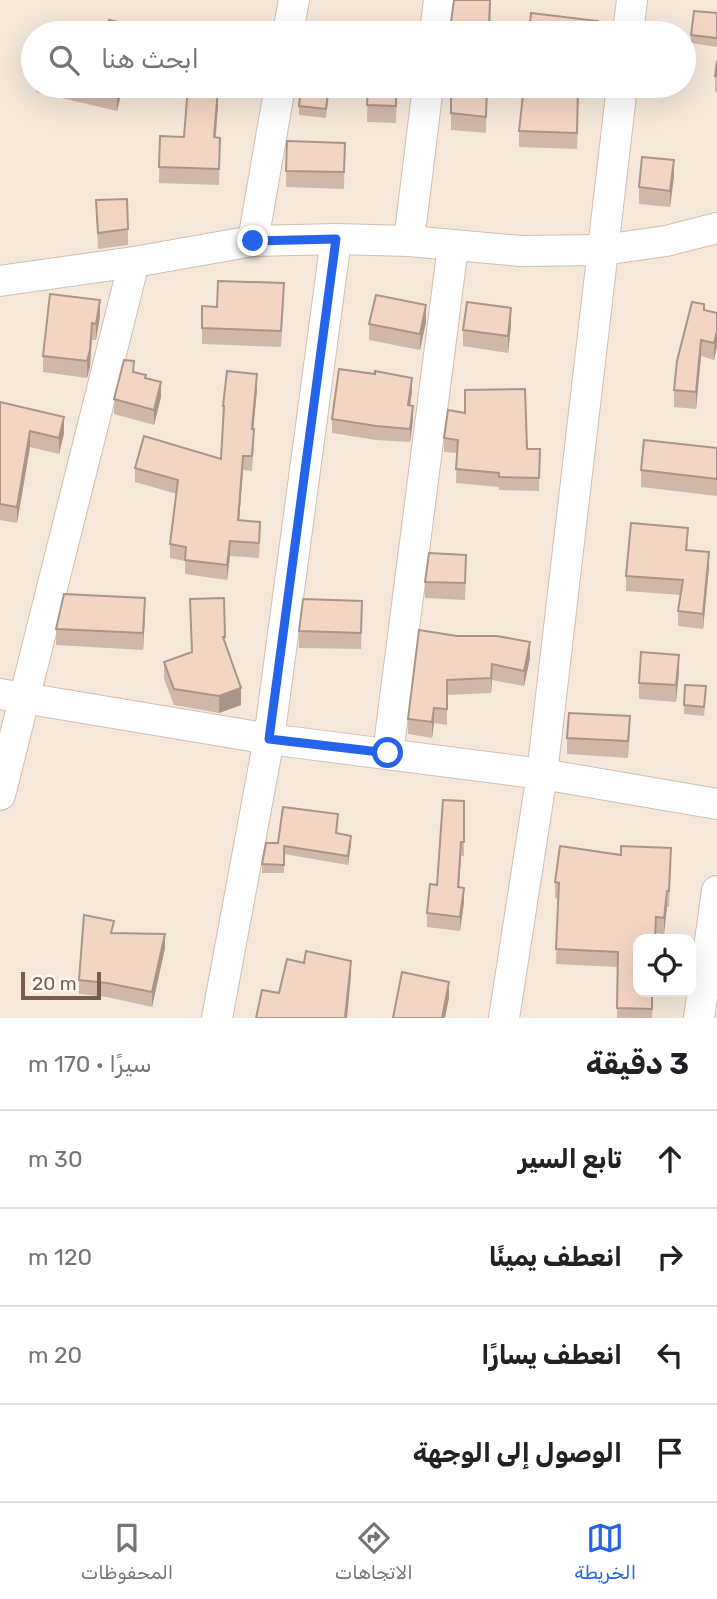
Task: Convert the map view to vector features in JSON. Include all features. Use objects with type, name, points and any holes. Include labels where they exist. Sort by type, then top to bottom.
[{"type":"street","points":[[290,21],[294,0]]},
{"type":"street","points":[[436,21],[439,0]]},
{"type":"street","points":[[629,21],[632,0]]},
{"type":"street","points":[[253,241],[278,98]]},
{"type":"street","points":[[409,241],[427,98]]},
{"type":"street","points":[[504,1018],[542,774],[621,98]]},
{"type":"street","points":[[0,281],[134,262],[253,241],[336,239],[409,241],[521,251],[603,250],[666,241],[717,228]]},
{"type":"street","points":[[217,1018],[269,739],[336,239]]},
{"type":"street","points":[[388,753],[453,246]]},
{"type":"street","points":[[0,796],[13,695],[134,262]]},
{"type":"street","points":[[13,695],[269,739],[542,774],[717,804]]},
{"type":"street","points":[[699,1018],[717,891]]},
{"type":"shaded area","points":[[0,0],[717,0],[717,1018],[0,1018]]},
{"type":"building","points":[[454,0],[490,0],[489,21],[451,21]]},
{"type":"building","points":[[694,11],[717,13],[717,38],[696,36],[696,21],[693,21]]},
{"type":"building","points":[[531,13],[598,21],[530,21]]},
{"type":"building","points":[[187,98],[217,98],[214,137],[220,138],[219,169],[159,167],[160,136],[184,137]]},
{"type":"building","points":[[300,98],[327,98],[326,109],[299,106]]},
{"type":"building","points":[[367,98],[396,98],[396,106],[367,105]]},
{"type":"building","points":[[451,98],[487,98],[486,117],[451,113]]},
{"type":"building","points":[[523,98],[578,98],[577,133],[519,131]]},
{"type":"building","points":[[287,141],[345,143],[344,172],[286,171]]},
{"type":"building","points":[[642,157],[674,160],[670,191],[639,187]]},
{"type":"building","points":[[127,199],[128,229],[98,233],[96,200]]},
{"type":"building","points":[[218,281],[284,283],[281,331],[202,328],[202,306],[217,307]]},
{"type":"building","points":[[50,294],[100,300],[96,324],[92,323],[87,361],[43,356]]},
{"type":"building","points":[[376,295],[426,305],[420,334],[369,324]]},
{"type":"building","points":[[467,302],[511,308],[508,336],[463,330]]},
{"type":"building","points":[[692,302],[704,304],[704,310],[717,313],[714,343],[701,340],[696,392],[674,390],[677,361]]},
{"type":"building","points":[[124,360],[134,361],[133,372],[161,382],[154,410],[114,399]]},
{"type":"building","points":[[339,369],[375,374],[375,371],[412,378],[408,405],[413,406],[410,429],[332,419]]},
{"type":"building","points":[[227,371],[257,374],[252,456],[243,456],[238,520],[260,522],[259,543],[230,541],[227,565],[185,560],[186,547],[170,544],[178,480],[135,468],[144,436],[221,459]]},
{"type":"building","points":[[525,389],[527,449],[540,449],[539,478],[499,477],[499,473],[456,469],[458,440],[444,438],[448,410],[465,413],[465,390]]},
{"type":"building","points":[[0,402],[64,417],[59,438],[30,431],[17,507],[0,504]]},
{"type":"building","points":[[644,440],[717,448],[717,479],[641,470]]},
{"type":"building","points":[[631,523],[688,528],[686,550],[709,552],[703,614],[678,611],[683,580],[626,576]]},
{"type":"building","points":[[429,553],[466,555],[465,583],[425,582]]},
{"type":"building","points":[[64,594],[145,598],[143,633],[56,629]]},
{"type":"building","points":[[224,598],[223,637],[241,688],[219,696],[174,689],[164,662],[192,652],[190,599]]},
{"type":"building","points":[[303,599],[362,601],[361,633],[299,631]]},
{"type":"building","points":[[419,630],[457,636],[497,636],[530,642],[524,671],[492,664],[491,678],[447,680],[447,709],[434,708],[432,722],[408,719]]},
{"type":"building","points":[[641,652],[679,655],[676,685],[639,683]]},
{"type":"building","points":[[685,685],[706,686],[704,707],[684,705]]},
{"type":"building","points":[[569,713],[630,716],[628,741],[567,738]]},
{"type":"building","points":[[443,800],[464,801],[464,842],[461,842],[458,887],[464,888],[460,917],[427,913],[430,884],[437,885]]},
{"type":"building","points":[[283,807],[338,814],[336,833],[351,836],[348,856],[284,846],[284,865],[262,864],[266,843],[278,843]]},
{"type":"building","points":[[560,846],[621,855],[621,846],[671,848],[669,891],[664,918],[656,917],[655,934],[633,934],[633,997],[652,997],[652,1009],[617,1008],[618,952],[556,949],[559,883],[555,882]]},
{"type":"building","points":[[84,915],[114,921],[111,933],[165,934],[152,992],[79,980]]},
{"type":"building","points":[[306,951],[351,961],[345,1018],[256,1018],[262,990],[279,993],[287,959],[304,963]]},
{"type":"building","points":[[402,972],[449,982],[442,1018],[393,1018]]},
{"type":"route","points":[[253,241],[336,239],[269,739],[388,753]]}]
